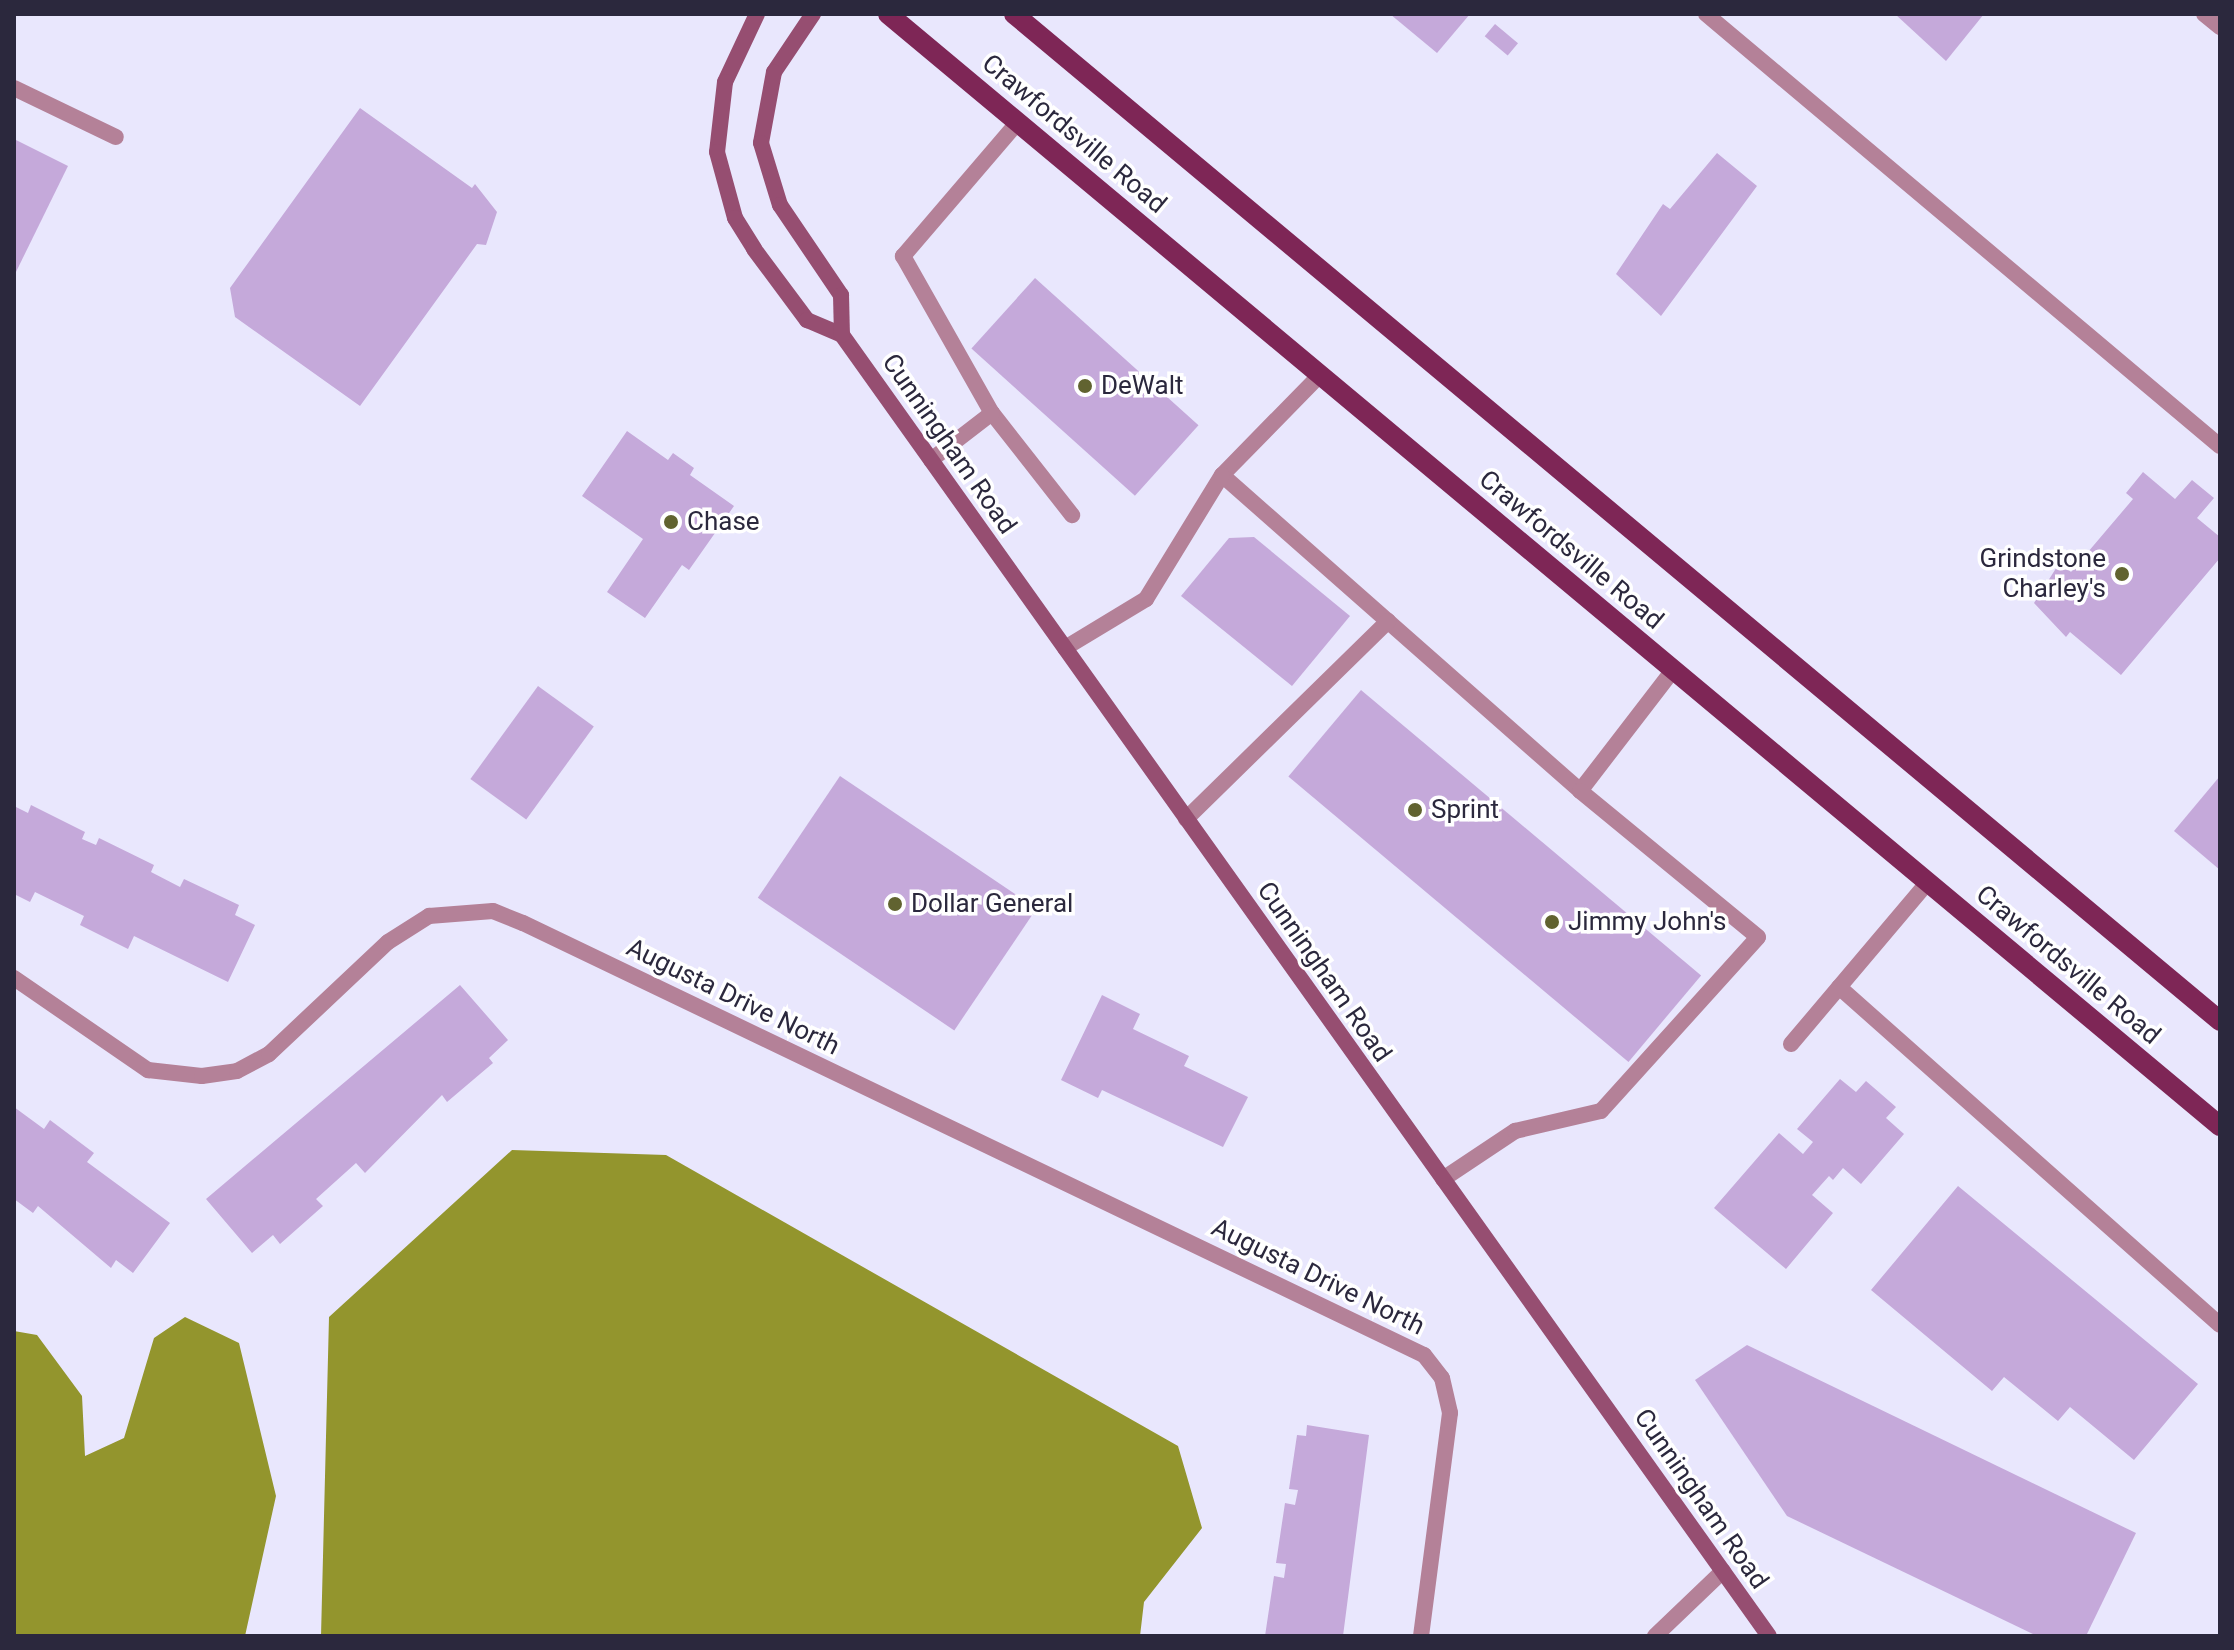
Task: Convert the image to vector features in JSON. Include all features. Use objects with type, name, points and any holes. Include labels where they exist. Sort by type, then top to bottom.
[{"type":"main road","name":"Crawfordsville Road","points":[[888,14],[2220,1126]]},
{"type":"main road","name":"Crawfordsville Road","points":[[1014,14],[2220,1021]]},
{"type":"street","name":"Cunningham Road","points":[[757,14],[725,82],[717,152],[724,184],[754,249],[807,320],[842,335],[1769,1636]]},
{"type":"street","points":[[813,14],[774,72],[761,143],[780,205],[841,295],[842,335]]},
{"type":"street","points":[[1706,14],[2220,446]]},
{"type":"street","points":[[2204,14],[2220,27]]},
{"type":"street","points":[[14,88],[116,137]]},
{"type":"street","points":[[1018,122],[903,256],[992,413],[1072,515]]},
{"type":"street","points":[[1065,648],[1146,599],[1222,475],[1321,374]]},
{"type":"street","points":[[931,460],[992,413]]},
{"type":"street","points":[[1222,475],[1580,791],[1758,937],[1601,1111],[1515,1131],[1443,1179]]},
{"type":"street","points":[[1186,819],[1388,621]]},
{"type":"street","points":[[1580,791],[1674,669]]},
{"type":"street","points":[[1791,1044],[1928,882]]},
{"type":"street","name":"Augusta Drive North","points":[[14,978],[148,1070],[202,1076],[237,1071],[269,1054],[388,942],[429,916],[493,911],[1409,1346],[1433,1364],[1447,1390],[1447,1471],[1421,1636]]},
{"type":"street","points":[[1839,987],[2219,1324]]},
{"type":"street","points":[[1655,1636],[1723,1571]]},
{"type":"shaded area","points":[[512,1150],[666,1155],[1178,1446],[1202,1528],[1144,1602],[1140,1636],[321,1636],[329,1317]]},
{"type":"shaded area","points":[[185,1317],[239,1343],[276,1496],[245,1636],[14,1636],[14,1331],[37,1335],[82,1396],[85,1456],[124,1438],[154,1338]]},
{"type":"building","points":[[1390,14],[1470,14],[1437,53]]},
{"type":"building","points":[[1895,14],[1984,14],[1946,61]]},
{"type":"building","points":[[1495,24],[1518,43],[1508,56],[1485,36]]},
{"type":"building","points":[[360,108],[472,188],[475,184],[497,212],[486,245],[477,244],[360,406],[235,317],[230,288]]},
{"type":"building","points":[[14,139],[68,166],[14,276]]},
{"type":"building","points":[[1717,153],[1757,186],[1661,316],[1616,274],[1663,204],[1670,209]]},
{"type":"building","name":"DeWalt","points":[[1035,278],[1198,425],[1135,496],[971,349]]},
{"type":"building","points":[[627,431],[668,460],[673,453],[694,468],[690,475],[734,506],[689,570],[682,565],[645,618],[607,592],[643,539],[582,496]]},
{"type":"building","points":[[2143,472],[2175,499],[2192,480],[2214,498],[2197,518],[2220,537],[2220,558],[2121,675],[2070,632],[2066,637],[2034,603],[2060,562],[2071,572],[2133,499],[2126,493]]},
{"type":"building","points":[[1254,537],[1350,616],[1292,686],[1181,596],[1229,538]]},
{"type":"building","points":[[538,686],[594,727],[526,820],[470,779]]},
{"type":"building","points":[[1361,690],[1701,975],[1628,1062],[1288,777]]},
{"type":"building","name":"Dollar General","points":[[840,776],[1036,909],[954,1030],[758,898]]},
{"type":"building","points":[[2220,776],[2220,870],[2174,831]]},
{"type":"building","points":[[31,805],[85,832],[82,839],[96,845],[99,838],[154,865],[151,872],[180,887],[184,879],[239,905],[235,915],[255,925],[228,982],[134,936],[128,949],[80,925],[84,916],[35,892],[30,902],[14,894],[14,806],[28,813]]},
{"type":"building","points":[[460,985],[508,1040],[489,1058],[493,1063],[447,1102],[442,1095],[365,1173],[356,1163],[316,1199],[323,1206],[280,1244],[273,1235],[252,1253],[206,1199]]},
{"type":"building","points":[[1102,995],[1140,1014],[1133,1029],[1189,1056],[1184,1066],[1248,1097],[1223,1147],[1102,1090],[1098,1098],[1061,1080]]},
{"type":"building","points":[[1840,1079],[1856,1092],[1866,1081],[1896,1107],[1886,1118],[1904,1134],[1861,1184],[1843,1168],[1833,1180],[1829,1176],[1812,1195],[1833,1213],[1786,1269],[1714,1208],[1779,1133],[1803,1154],[1813,1142],[1797,1129]]},
{"type":"building","points":[[14,1107],[44,1129],[50,1120],[94,1153],[87,1162],[170,1223],[133,1273],[116,1260],[111,1268],[38,1206],[33,1213],[14,1199]]},
{"type":"building","points":[[1958,1186],[2198,1384],[2134,1460],[2070,1407],[2058,1421],[2004,1377],[1992,1391],[1871,1290]]},
{"type":"building","points":[[1747,1345],[2136,1533],[2086,1636],[2037,1636],[1787,1516],[1695,1380]]},
{"type":"building","points":[[1307,1425],[1369,1435],[1343,1636],[1265,1636],[1274,1576],[1284,1578],[1286,1564],[1276,1563],[1285,1503],[1295,1505],[1298,1490],[1289,1489],[1297,1435],[1306,1436]]},
{"type":"place","name":"DeWalt","points":[[1085,386]]},
{"type":"place","name":"Chase","points":[[671,522]]},
{"type":"place","name":"Grindstone Charley's","points":[[2122,574]]},
{"type":"place","name":"Sprint","points":[[1415,810]]},
{"type":"place","name":"Dollar General","points":[[895,904]]},
{"type":"place","name":"Jimmy John's","points":[[1552,922]]}]
